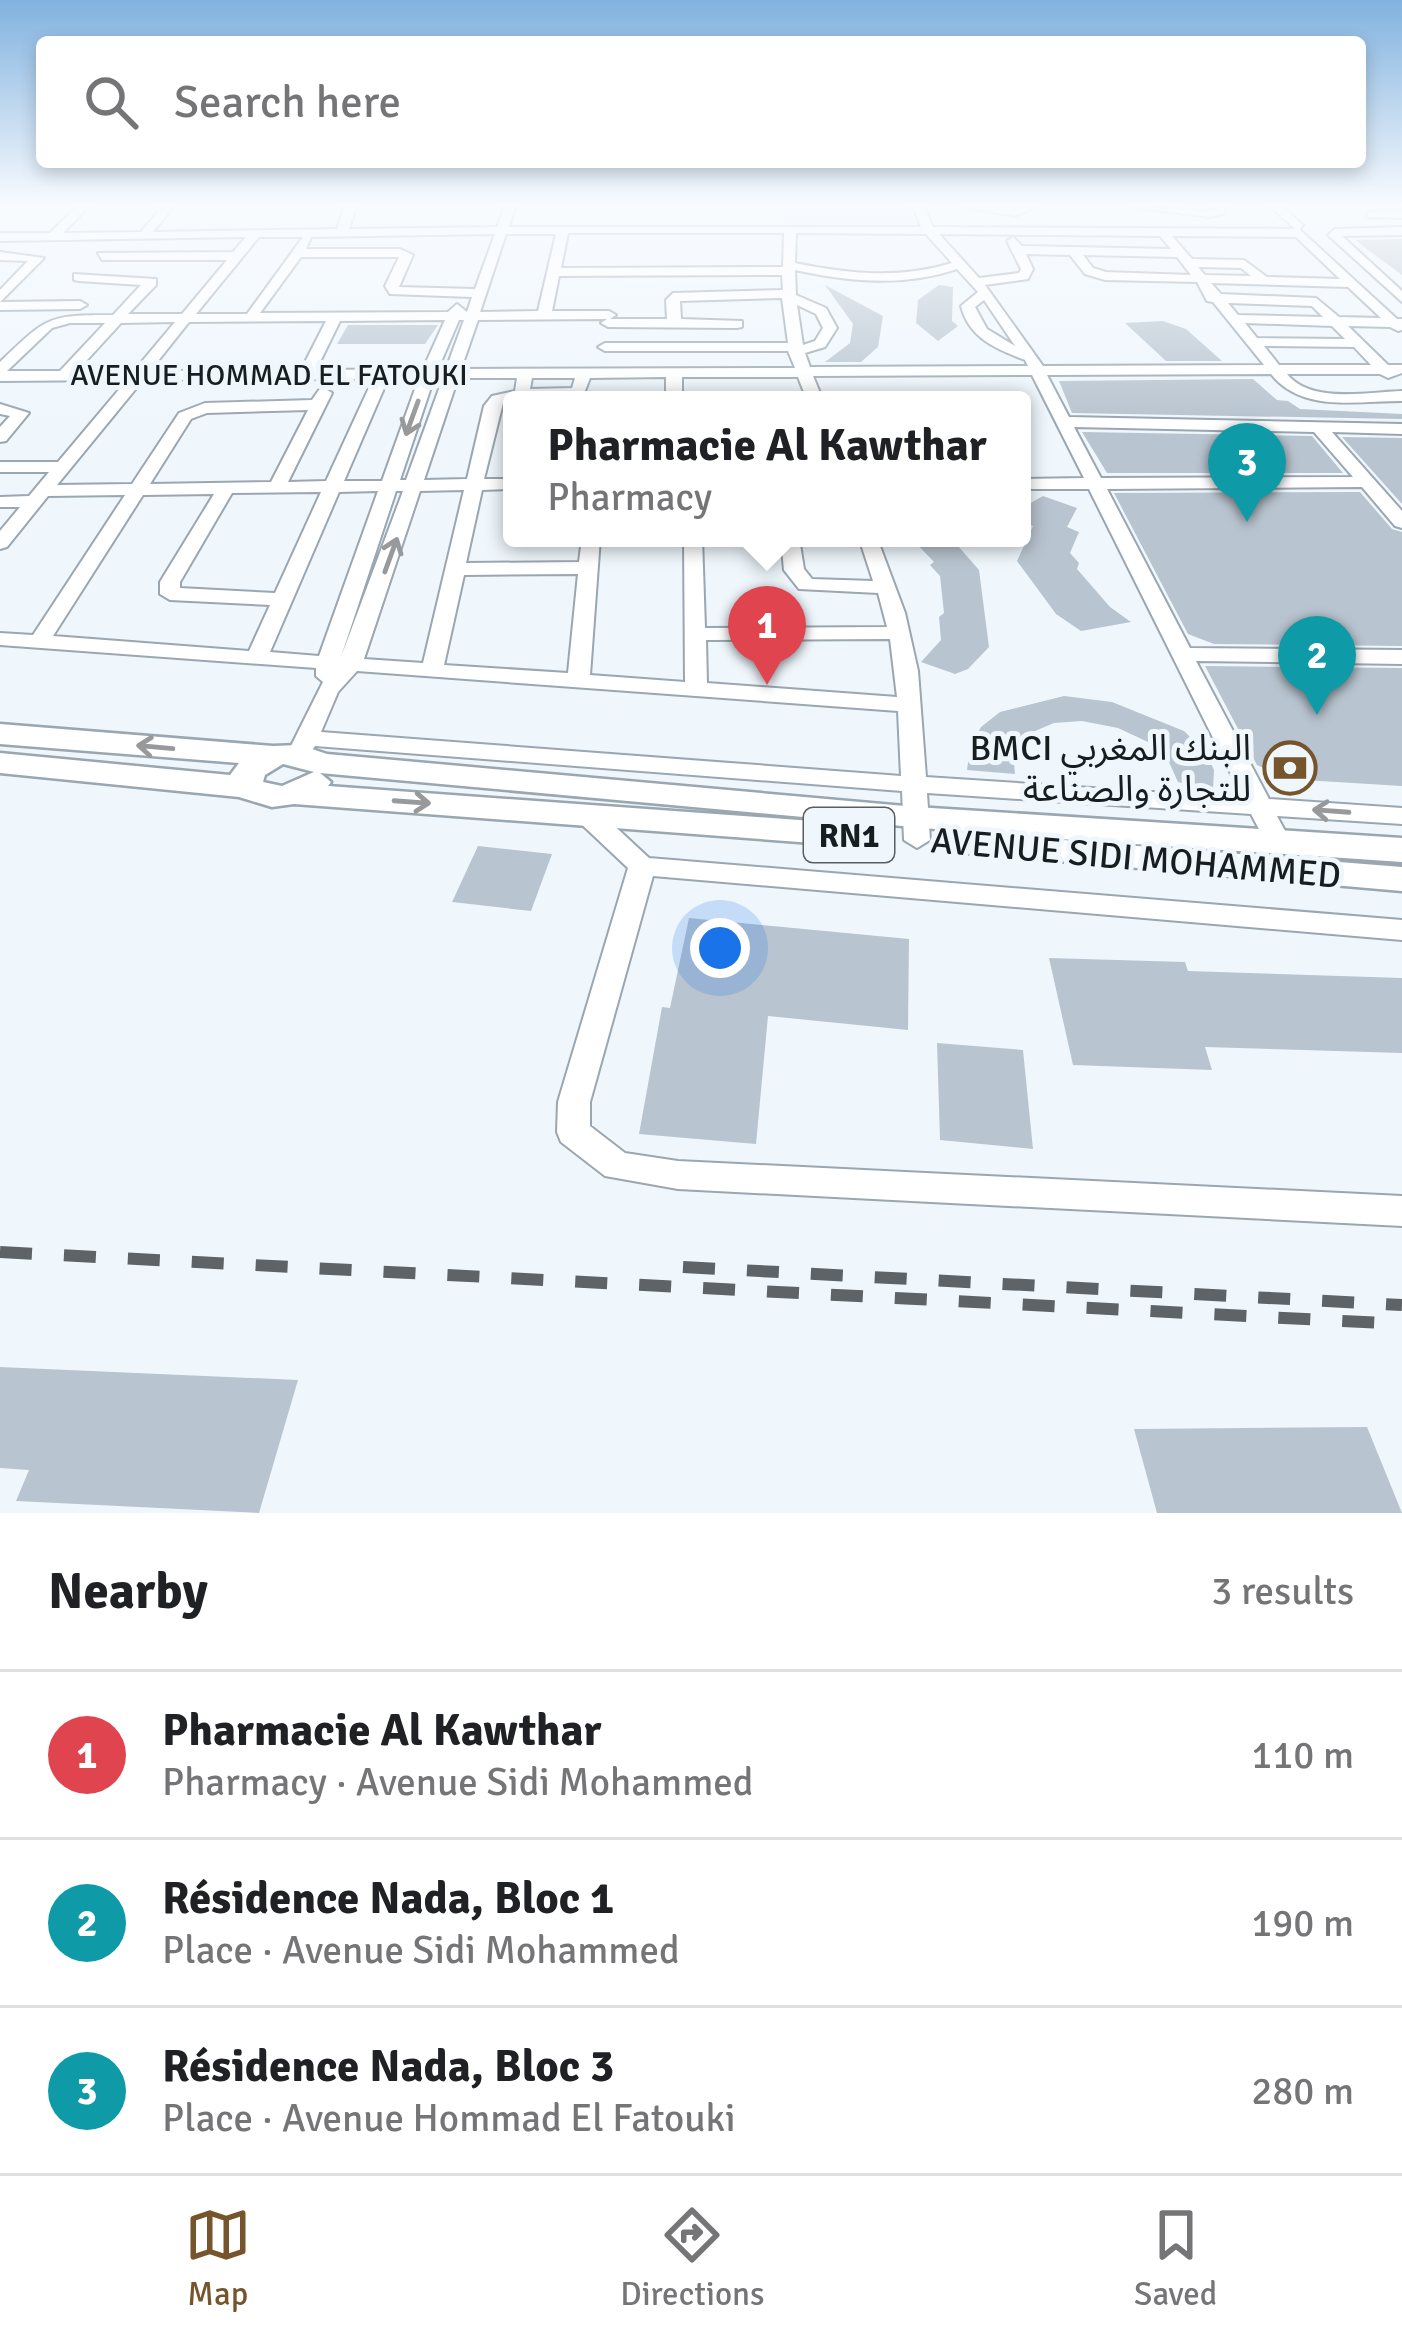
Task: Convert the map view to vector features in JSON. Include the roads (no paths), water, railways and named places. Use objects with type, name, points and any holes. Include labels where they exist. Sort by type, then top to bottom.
[{"type":"main road","name":"AVENUE SIDI MOHAMMED","points":[[0,734],[299,753],[916,829],[1402,879]]},
{"type":"main road","points":[[247,787],[247,776],[256,764],[299,753],[320,774],[295,794]]},
{"type":"main road","name":"RN1","points":[[0,763],[247,787],[258,795],[295,794]]},
{"type":"main road","name":"AVENUE SIDI MOHAMMED","points":[[295,794],[585,814],[1402,850]]},
{"type":"street","points":[[0,302],[21,278]]},
{"type":"street","points":[[52,306],[79,278],[149,279],[64,376]]},
{"type":"street","points":[[0,543],[221,278]]},
{"type":"street","points":[[251,317],[279,278]]},
{"type":"street","points":[[397,278],[392,290],[470,293]]},
{"type":"street","points":[[475,278],[462,316],[452,374],[417,485],[299,753],[531,758],[1402,816]]},
{"type":"street","points":[[544,316],[553,278]]},
{"type":"street","points":[[613,278],[605,347],[592,374],[1035,365],[1393,369]]},
{"type":"street","points":[[788,278],[795,350],[811,391]]},
{"type":"street","points":[[973,278],[1035,365],[1278,842]]},
{"type":"street","points":[[981,287],[1017,278]]},
{"type":"street","points":[[1136,278],[1352,284]]},
{"type":"street","points":[[1199,278],[1212,298],[1291,389],[1306,395],[1402,392],[1393,369],[1322,306],[1306,300],[1212,298]]},
{"type":"street","points":[[1261,278],[1266,282]]},
{"type":"street","points":[[1346,278],[1399,325]]},
{"type":"street","points":[[1379,278],[1402,298]]},
{"type":"street","points":[[605,347],[795,350],[820,344],[830,328],[821,311],[787,295],[678,296],[673,300],[674,323]]},
{"type":"street","points":[[0,302],[131,305]]},
{"type":"street","points":[[339,665],[388,486],[428,374],[462,316]]},
{"type":"street","points":[[0,373],[47,325],[119,318],[544,316],[737,323]]},
{"type":"street","points":[[305,375],[335,317]]},
{"type":"street","points":[[1232,319],[1399,325]]},
{"type":"street","points":[[1250,341],[1359,343]]},
{"type":"street","name":"AVENUE HOMMAD EL FATOUKI","points":[[0,373],[452,374],[566,391]]},
{"type":"street","name":"AVENUE HOMMAD EL FATOUKI","points":[[579,391],[592,374]]},
{"type":"street","points":[[674,374],[674,391]]},
{"type":"street","points":[[276,489],[333,375]]},
{"type":"street","points":[[257,657],[382,375]]},
{"type":"street","points":[[511,391],[523,384]]},
{"type":"street","points":[[432,670],[490,424],[503,396]]},
{"type":"street","points":[[39,642],[140,490],[161,448],[189,412],[318,405]]},
{"type":"street","points":[[0,409],[21,413],[0,437]]},
{"type":"street","points":[[1062,422],[1402,429]]},
{"type":"street","points":[[490,424],[503,424]]},
{"type":"street","points":[[1319,428],[1402,523]]},
{"type":"street","points":[[0,467],[64,467]]},
{"type":"street","points":[[1031,484],[1367,482]]},
{"type":"street","points":[[0,502],[140,490],[503,484]]},
{"type":"street","points":[[226,489],[170,582],[170,594],[283,600]]},
{"type":"street","points":[[578,680],[590,547]]},
{"type":"street","points":[[693,547],[696,688]]},
{"type":"street","points":[[791,547],[794,570],[806,585],[884,587]]},
{"type":"street","points":[[871,547],[899,633],[911,705],[916,829]]},
{"type":"street","points":[[455,569],[589,568]]},
{"type":"street","points":[[695,634],[899,633]]},
{"type":"street","points":[[0,639],[911,705]]},
{"type":"street","points":[[1184,654],[1402,657]]},
{"type":"street","points":[[585,814],[642,866],[1402,930]]},
{"type":"street","points":[[642,866],[574,1102],[573,1132],[596,1155],[617,1166],[812,1184],[1402,1210]]},
{"type":"railway","points":[[0,1252],[1402,1324]]},
{"type":"railway","points":[[683,1267],[1402,1305]]},
{"type":"place","name":"Résidence Nada, Bloc 3","points":[[1247,522]]},
{"type":"place","name":"Pharmacie Al Kawthar","points":[[767,685]]},
{"type":"place","name":"Résidence Nada, Bloc 1","points":[[1317,715]]},
{"type":"place","name":"BMCI البنك المغربي للتجارة والصناعة","points":[[1290,768]]}]
